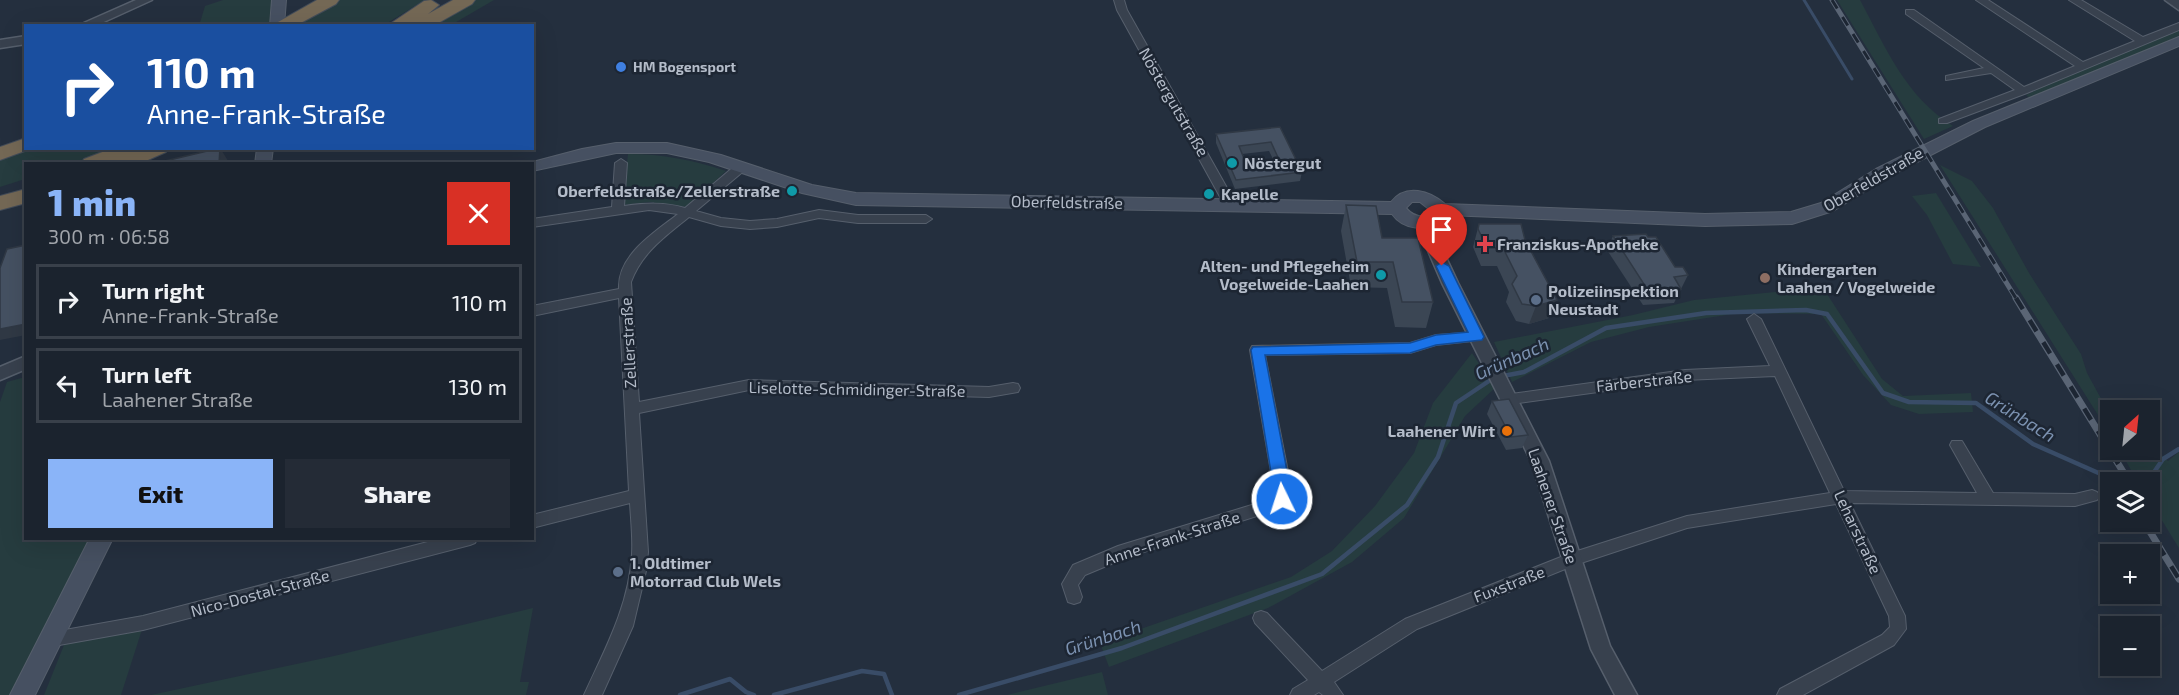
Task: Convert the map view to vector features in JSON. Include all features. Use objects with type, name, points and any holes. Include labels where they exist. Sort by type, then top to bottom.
[{"type":"highway","points":[[282,24],[330,0]]},
{"type":"highway","points":[[399,24],[436,0]]},
{"type":"highway","points":[[417,24],[454,0]]},
{"type":"highway","points":[[422,24],[466,0]]},
{"type":"highway","points":[[0,154],[24,145]]},
{"type":"highway","points":[[96,162],[128,150]]},
{"type":"highway","points":[[124,162],[154,150]]},
{"type":"highway","points":[[0,193],[24,186]]},
{"type":"highway","points":[[0,203],[24,197]]},
{"type":"main road","points":[[278,24],[279,0]]},
{"type":"main road","name":"Oberfeldstraße","points":[[534,166],[594,151],[641,146],[688,152],[811,191],[856,199],[1397,207],[1399,202],[1413,196],[1429,200],[1439,209],[1705,220],[1768,220],[1802,216],[1827,207],[1882,173],[1942,141],[2179,41]]},
{"type":"main road","points":[[1397,207],[1406,219],[1423,223],[1437,219],[1439,209]]},
{"type":"main road","points":[[22,695],[101,540]]},
{"type":"street","points":[[88,24],[146,0]]},
{"type":"street","name":"Nöstergutstraße","points":[[1119,0],[1230,204]]},
{"type":"street","points":[[1981,0],[2082,66]]},
{"type":"street","points":[[2074,0],[2141,40]]},
{"type":"street","points":[[2170,0],[2179,6]]},
{"type":"street","points":[[1910,12],[2023,91]]},
{"type":"street","points":[[1943,121],[2023,91],[2179,26]]},
{"type":"street","points":[[0,44],[24,40]]},
{"type":"street","points":[[1950,78],[1992,70]]},
{"type":"street","points":[[618,210],[621,163]]},
{"type":"street","points":[[687,212],[741,167]]},
{"type":"street","points":[[534,223],[660,206],[721,222],[750,225],[777,223],[819,214],[858,219],[926,219]]},
{"type":"street","name":"Zellerstraße","points":[[593,695],[625,626],[639,578],[640,552],[625,282],[636,258],[687,212]]},
{"type":"street","name":"Laahener Straße","points":[[1423,223],[1477,337],[1540,461],[1601,649],[1626,695]]},
{"type":"street","points":[[534,311],[626,292]]},
{"type":"street","name":"Leharstraße","points":[[1754,319],[1842,497],[1897,616],[1899,629],[1888,640],[1786,695]]},
{"type":"street","name":"Anne-Frank-Straße","points":[[1074,597],[1070,584],[1079,570],[1124,551],[1273,505],[1282,499],[1284,492],[1257,350],[1410,348],[1436,340],[1477,337]]},
{"type":"street","points":[[0,374],[24,363]]},
{"type":"street","name":"Färberstraße","points":[[1510,399],[1685,375],[1779,371]]},
{"type":"street","name":"Liselotte-Schmidinger-Straße","points":[[631,409],[749,386],[989,392],[1013,388]]},
{"type":"street","points":[[1957,445],[1988,498]]},
{"type":"street","points":[[534,521],[637,495]]},
{"type":"street","name":"Fuxstraße","points":[[1299,695],[1411,624],[1571,560],[1688,522],[1842,497],[2075,500],[2092,496]]},
{"type":"street","name":"Nico-Dostal-Straße","points":[[48,640],[143,623],[462,540]]},
{"type":"street","points":[[1261,618],[1334,695]]},
{"type":"green space","points":[[223,0],[275,0],[273,23],[270,24],[200,24],[205,6]]},
{"type":"green space","points":[[339,0],[425,0],[386,24],[294,24]]},
{"type":"green space","points":[[476,0],[494,0],[453,24],[437,24]]},
{"type":"green space","points":[[1837,0],[1860,0],[1888,53],[1909,86],[1936,114],[1953,126],[1924,139]]},
{"type":"green space","points":[[2179,29],[2179,37],[2031,99],[2026,95],[2107,56]]},
{"type":"green space","points":[[24,150],[112,150],[76,162],[24,162],[24,179],[0,187],[0,159]]},
{"type":"green space","points":[[628,154],[678,158],[726,171],[687,207],[650,202],[622,205]]},
{"type":"green space","points":[[1940,165],[1972,181],[1993,208],[2029,273],[2081,354],[2087,373],[2102,400],[2100,418]]},
{"type":"green space","points":[[1936,193],[1981,267],[1953,264],[1927,215],[1912,196]]},
{"type":"green space","points":[[1806,289],[1827,294],[1882,379],[1903,396],[1971,393],[1973,412],[1919,414],[1891,405],[1863,375],[1821,314],[1739,313],[1649,327],[1591,342],[1512,382],[1494,342],[1633,315],[1694,300]]},
{"type":"green space","points":[[1472,353],[1495,388],[1465,416],[1404,518],[1352,562],[1268,608],[1109,667],[1100,643],[1291,577],[1332,551],[1375,506],[1414,453],[1433,403]]},
{"type":"green space","points":[[24,377],[24,540],[93,540],[15,695],[0,695],[0,402],[7,382]]},
{"type":"green space","points":[[2179,452],[2179,548],[2160,517],[2160,472],[2132,472],[2125,460],[2160,460],[2160,454],[2168,461]]},
{"type":"green space","points":[[533,608],[520,682],[529,682],[526,695],[151,695],[334,656]]},
{"type":"green space","points":[[147,614],[121,695],[44,695],[70,630]]},
{"type":"green space","points":[[1102,672],[1108,695],[1007,695]]},
{"type":"building","points":[[1280,127],[1302,172],[1236,180],[1216,134]],"holes":[[[1271,142],[1280,162],[1247,166],[1239,146]]]},
{"type":"building","points":[[212,150],[220,150],[219,162],[161,162]]},
{"type":"building","points":[[1346,205],[1376,206],[1382,238],[1418,238],[1433,302],[1402,302],[1393,262],[1357,262]]},
{"type":"building","points":[[1479,224],[1521,224],[1525,240],[1557,300],[1536,306],[1522,304],[1512,284],[1517,276],[1503,248],[1487,248],[1478,229]]},
{"type":"building","points":[[1646,234],[1648,237],[1656,237],[1675,267],[1683,267],[1688,275],[1674,277],[1681,289],[1649,292],[1613,236]]},
{"type":"building","points":[[24,245],[24,324],[0,329],[0,268],[7,249]]},
{"type":"building","points":[[1509,399],[1528,435],[1511,437],[1492,401]]},
{"type":"waterway","points":[[1804,0],[1852,79]]},
{"type":"waterway","name":"Grünbach","points":[[1503,376],[1524,372],[1606,328],[1706,313],[1806,310],[1827,314],[1883,393],[1909,402],[1976,403],[2033,444],[2103,475],[2150,478],[2163,459],[2179,449]]},
{"type":"waterway","name":"Grünbach","points":[[959,695],[1122,648],[1322,574],[1407,505],[1438,457],[1456,403],[1492,379]]},
{"type":"waterway","name":"Grünbach","points":[[774,695],[862,671],[884,674],[892,695]]},
{"type":"waterway","name":"Grünbach","points":[[680,695],[730,679],[746,692],[754,695]]},
{"type":"railway","points":[[1832,0],[2017,300]]},
{"type":"railway","points":[[2016,298],[2123,472]]},
{"type":"railway","points":[[2150,532],[2179,579]]},
{"type":"place","name":"HM Bogensport","points":[[621,67]]},
{"type":"place","name":"Nöstergut","points":[[1232,163]]},
{"type":"place","name":"Oberfeldstraße/Zellerstraße","points":[[792,191]]},
{"type":"place","name":"Kapelle","points":[[1209,194]]},
{"type":"place","name":"Franziskus-Apotheke","points":[[1485,244]]},
{"type":"place","name":"Alten- und Pflegeheim Vogelweide-Laahen","points":[[1381,275]]},
{"type":"place","name":"Kindergarten Laahen / Vogelweide","points":[[1765,278]]},
{"type":"place","name":"Polizeiinspektion Neustadt","points":[[1536,300]]},
{"type":"place","name":"Laahener Wirt","points":[[1507,431]]},
{"type":"place","name":"1. Oldtimer Motorrad Club Wels","points":[[618,572]]},
{"type":"route","points":[[1282,499],[1284,492],[1257,350],[1410,348],[1436,340],[1477,337],[1442,266]]}]
